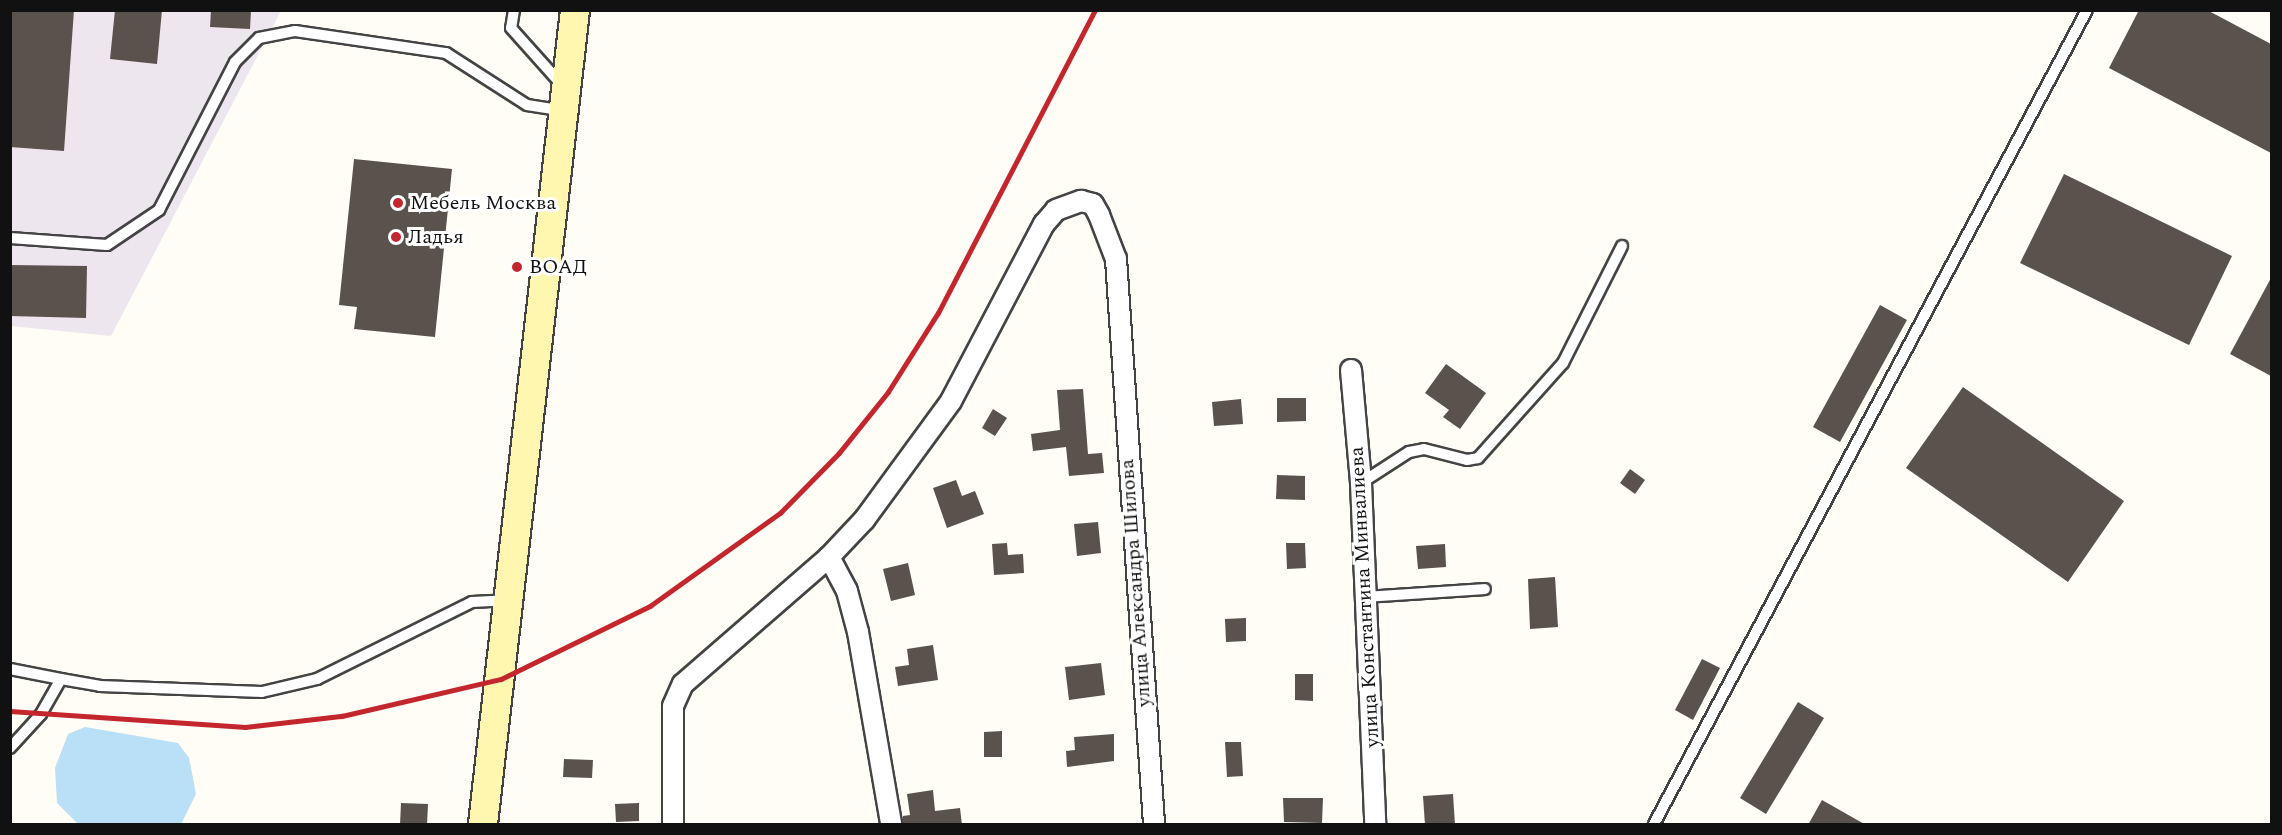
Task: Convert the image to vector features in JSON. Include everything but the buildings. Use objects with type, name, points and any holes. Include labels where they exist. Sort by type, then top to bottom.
[{"type":"main road","points":[[483,825],[575,10]]},
{"type":"street","name":"улица Александра Шилова","points":[[829,557],[905,469],[984,345],[1044,224],[1068,202],[1093,204],[1109,235],[1116,259],[1119,341],[1154,825]]},
{"type":"street","name":"улица Константина Минвалиева","points":[[1351,370],[1361,483],[1375,825]]},
{"type":"street","points":[[673,825],[673,706],[683,684],[829,557],[847,591],[858,632],[891,825]]},
{"type":"lane","points":[[10,238],[106,245],[159,210],[235,62],[259,38],[295,31],[446,52],[527,105],[565,100],[511,28],[514,10]]},
{"type":"lane","points":[[1654,825],[2087,10]]},
{"type":"lane","points":[[1361,483],[1409,452],[1424,449],[1467,460],[1478,458],[1563,363],[1622,246]]},
{"type":"lane","points":[[1366,597],[1485,589]]},
{"type":"lane","points":[[10,669],[100,686],[262,692],[317,679],[472,602],[509,600]]},
{"type":"lane","points":[[10,748],[41,714],[61,679]]},
{"type":"shaded area","points":[[10,11],[281,11],[111,336],[11,326]]},
{"type":"water","points":[[85,727],[178,743],[189,758],[196,794],[181,824],[78,824],[57,803],[55,768],[68,734]]},
{"type":"railway","points":[[10,711],[245,727],[342,716],[501,679],[650,606],[780,513],[839,453],[888,392],[938,313],[1095,10]]},
{"type":"place","name":"Мебель Москва","points":[[398,203]]},
{"type":"place","name":"Ладья","points":[[396,237]]},
{"type":"place","name":"ВОАД","points":[[517,267]]}]
